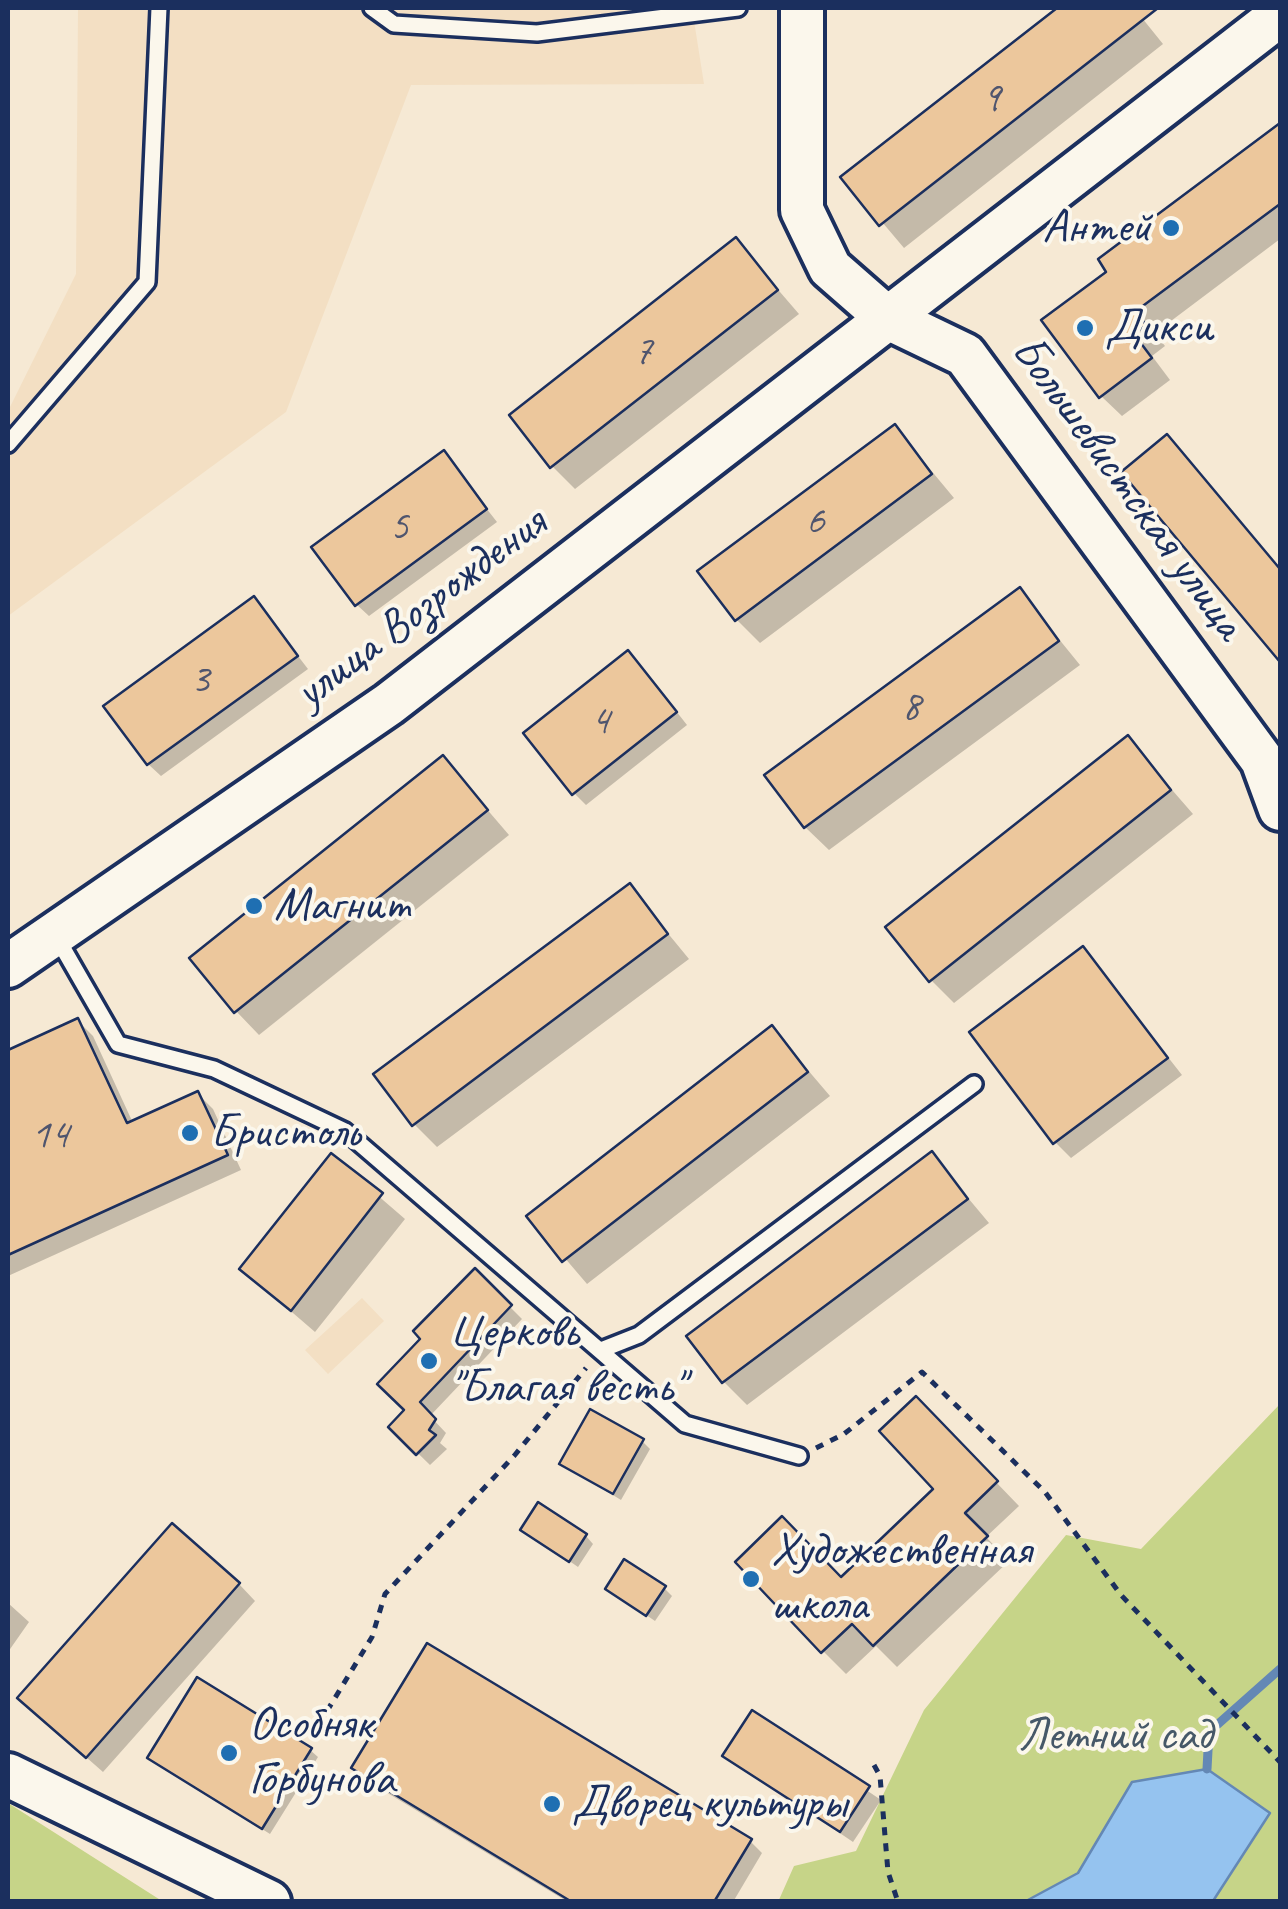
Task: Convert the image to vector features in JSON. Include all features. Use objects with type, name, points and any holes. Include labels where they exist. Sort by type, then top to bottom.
[{"type":"main road","points":[[802,8],[802,210],[830,268],[886,318]]},
{"type":"main road","name":"улица Возрождения","points":[[8,966],[389,704],[1280,15]]},
{"type":"main road","name":"Большевистская улица","points":[[886,318],[965,355],[1262,760],[1280,809]]},
{"type":"main road","points":[[8,1775],[268,1902]]},
{"type":"lane","points":[[8,444],[147,282],[159,8]]},
{"type":"lane","points":[[372,8],[394,24],[536,33],[738,8]]},
{"type":"lane","points":[[56,936],[118,1044],[214,1069],[345,1131],[685,1424],[799,1456]]},
{"type":"lane","points":[[601,1350],[638,1334],[974,1084]]},
{"type":"path","points":[[328,1711],[372,1637],[385,1594],[514,1456],[601,1350]]},
{"type":"path","points":[[799,1456],[844,1434],[922,1372],[1045,1492],[1122,1595],[1280,1762]]},
{"type":"path","points":[[874,1764],[880,1776],[888,1872],[898,1902]]},
{"type":"shaded area","points":[[78,8],[692,8],[704,84],[411,85],[286,412],[8,616],[8,411],[76,274]]},
{"type":"shaded area","points":[[362,1298],[384,1321],[328,1374],[305,1350]]},
{"type":"green space","name":"Летний сад","points":[[1280,1404],[1280,1901],[778,1902],[794,1866],[856,1851],[924,1710],[1066,1535],[1141,1549]]},
{"type":"green space","points":[[8,1803],[162,1901],[8,1901]]},
{"type":"water","points":[[1207,1769],[1270,1813],[1213,1901],[1026,1901],[1078,1873],[1132,1782]]},
{"type":"building","points":[[1057,8],[1158,8],[879,226],[840,177]]},
{"type":"building","points":[[1280,123],[1280,204],[1136,311],[1146,325],[1134,334],[1152,358],[1099,398],[1041,320],[1106,272],[1098,259]]},
{"type":"building","points":[[736,237],[778,290],[550,468],[509,415]]},
{"type":"building","points":[[895,424],[932,474],[735,621],[697,571]]},
{"type":"building","points":[[1167,434],[1280,569],[1280,662],[1121,472]]},
{"type":"building","points":[[444,450],[487,509],[355,606],[311,547]]},
{"type":"building","points":[[1020,587],[1059,641],[804,828],[764,775]]},
{"type":"building","points":[[254,596],[298,656],[147,765],[103,706]]},
{"type":"building","points":[[628,650],[677,712],[572,795],[523,733]]},
{"type":"building","points":[[1128,735],[1171,790],[929,982],[885,927]]},
{"type":"building","points":[[443,755],[488,810],[234,1013],[189,958]]},
{"type":"building","points":[[630,883],[668,934],[412,1126],[373,1074]]},
{"type":"building","points":[[1083,946],[1168,1058],[1053,1144],[969,1032]]},
{"type":"building","points":[[78,1018],[127,1123],[198,1091],[228,1155],[8,1255],[8,1050]]},
{"type":"building","points":[[772,1025],[808,1072],[562,1262],[526,1216]]},
{"type":"building","points":[[932,1151],[968,1199],[722,1383],[686,1336]]},
{"type":"building","points":[[331,1153],[383,1193],[291,1311],[239,1269]]},
{"type":"building","name":"Церковь \"Благая весть\"","points":[[475,1268],[512,1305],[420,1402],[436,1419],[429,1430],[436,1435],[416,1455],[388,1427],[404,1410],[377,1384],[420,1339],[413,1331]]},
{"type":"building","points":[[916,1396],[998,1481],[965,1513],[988,1536],[873,1646],[852,1624],[821,1653],[735,1562],[782,1516],[841,1577],[933,1489],[879,1431]]},
{"type":"building","points":[[590,1409],[644,1439],[613,1494],[559,1464]]},
{"type":"building","points":[[538,1502],[587,1534],[569,1562],[520,1530]]},
{"type":"building","points":[[172,1523],[240,1583],[86,1758],[17,1698]]},
{"type":"building","points":[[624,1559],[666,1586],[646,1616],[605,1589]]},
{"type":"building","name":"Дворец культуры","points":[[427,1643],[752,1839],[714,1902],[572,1902],[351,1768]]},
{"type":"building","name":"Особняк Горбунова","points":[[197,1677],[312,1748],[262,1829],[147,1758]]},
{"type":"building","points":[[752,1710],[870,1786],[840,1832],[722,1756]]},
{"type":"waterway","points":[[1207,1769],[1209,1732],[1280,1669]]},
{"type":"place","name":"Антей","points":[[1171,228]]},
{"type":"place","name":"Дикси","points":[[1085,328]]},
{"type":"place","name":"Магнит","points":[[254,906]]},
{"type":"place","name":"Бристоль","points":[[190,1133]]},
{"type":"place","name":"Церковь \"Благая весть\"","points":[[429,1361]]},
{"type":"place","name":"Художественная школа","points":[[751,1579]]},
{"type":"place","name":"Особняк Горбунова","points":[[229,1753]]},
{"type":"place","name":"Дворец культуры","points":[[552,1804]]}]
